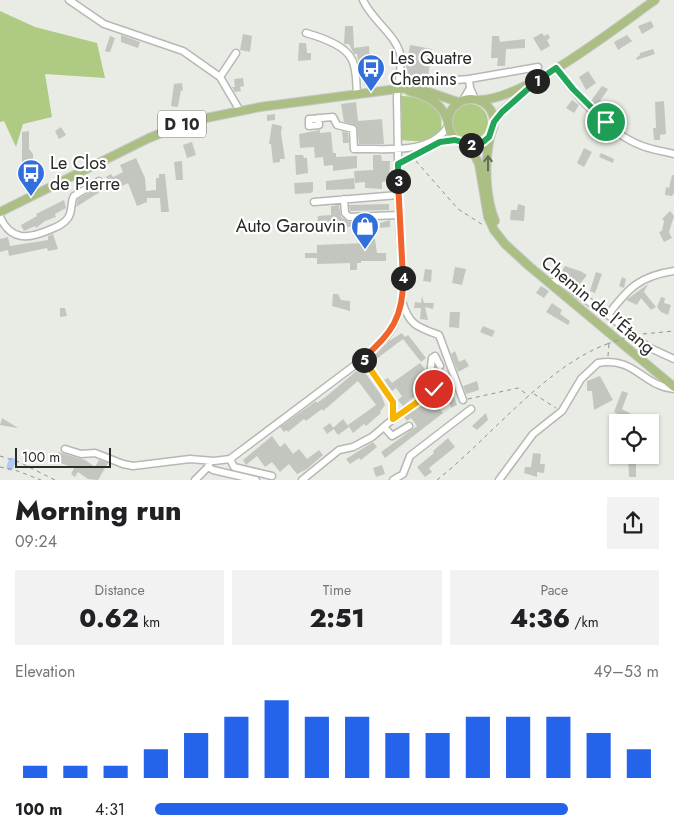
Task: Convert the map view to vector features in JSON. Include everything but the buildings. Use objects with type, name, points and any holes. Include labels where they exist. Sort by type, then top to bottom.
[{"type":"main road","points":[[542,77],[502,112],[494,122],[492,131],[483,142],[476,145],[458,142],[448,122],[453,107],[461,101],[502,96],[542,77],[655,0]]},
{"type":"main road","name":"D 10","points":[[0,212],[172,128],[240,111],[358,94],[417,88],[461,101]]},
{"type":"main road","name":"D 10","points":[[399,89],[433,100],[444,111],[448,122]]},
{"type":"main road","points":[[477,100],[490,109],[494,122]]},
{"type":"main road","name":"Chemin de l’Étang","points":[[492,131],[488,151],[490,200],[494,219],[505,244]]},
{"type":"main road","name":"Chemin de l’Étang","points":[[458,142],[475,156],[479,164],[484,204],[494,230],[505,244],[674,388]]},
{"type":"street","points":[[69,0],[104,24],[183,51],[220,77],[240,111]]},
{"type":"street","points":[[363,0],[373,18],[399,51],[397,148],[402,300],[409,320],[413,324],[439,335],[463,400]]},
{"type":"street","points":[[306,34],[331,43],[347,52],[352,59],[358,94]]},
{"type":"street","points":[[220,77],[236,53]]},
{"type":"street","points":[[429,82],[470,78],[538,66]]},
{"type":"street","points":[[556,68],[573,89],[619,134],[641,146],[674,154]]},
{"type":"street","points":[[470,78],[470,88],[477,100]]},
{"type":"street","points":[[461,101],[470,88]]},
{"type":"street","points":[[318,118],[333,117],[337,125],[353,129],[354,150],[420,147],[438,139],[448,122]]},
{"type":"street","points":[[398,164],[440,142],[458,142]]},
{"type":"street","points":[[0,217],[4,227],[12,233],[31,238],[62,224],[71,214],[74,196],[99,182]]},
{"type":"street","points":[[314,202],[398,195]]},
{"type":"street","points":[[344,199],[345,213],[349,217],[399,216]]},
{"type":"street","points":[[608,315],[625,292],[641,281],[653,274],[674,271]]},
{"type":"street","points":[[549,283],[559,281],[608,315],[656,352],[674,359]]},
{"type":"street","points":[[65,449],[81,454],[95,453],[133,466],[190,459],[209,464],[230,459],[379,346],[394,326],[402,300]]},
{"type":"street","points":[[303,479],[339,450],[353,446],[385,428],[393,419],[434,389],[430,375],[432,358],[435,356],[440,366]]},
{"type":"street","points":[[363,358],[393,402],[393,419]]},
{"type":"street","points":[[500,480],[533,434],[562,411],[575,388],[592,367],[606,361],[631,366],[658,385],[674,388]]},
{"type":"street","points":[[393,480],[403,474],[410,456],[471,409]]},
{"type":"street","points":[[385,428],[392,436],[409,426]]},
{"type":"street","points":[[230,459],[234,467],[272,476]]},
{"type":"street","points":[[209,464],[213,470],[256,480]]},
{"type":"street","points":[[195,480],[209,464]]},
{"type":"path","points":[[413,156],[458,209],[477,223],[494,230]]},
{"type":"path","points":[[437,480],[460,462],[530,396],[568,364],[590,350],[633,336],[674,331]]},
{"type":"path","points":[[606,361],[608,343]]},
{"type":"path","points":[[463,400],[518,388],[530,396]]},
{"type":"path","points":[[534,393],[562,411]]},
{"type":"path","points":[[0,456],[19,462],[55,480]]},
{"type":"path","points":[[0,468],[15,470],[41,480]]},
{"type":"green space","points":[[0,11],[35,27],[97,43],[105,78],[45,74],[52,117],[23,124],[16,147],[4,121],[0,122]]},
{"type":"green space","points":[[399,96],[423,99],[435,106],[441,119],[441,128],[438,135],[424,141],[400,140],[402,112],[400,112]]},
{"type":"green space","points":[[470,104],[477,105],[483,109],[487,115],[487,129],[483,135],[477,139],[470,140],[463,139],[457,135],[453,129],[452,122],[453,115],[457,109],[463,105]]},
{"type":"waterway","points":[[10,467],[12,461]]},
{"type":"place","name":"Les Quatre Chemins","points":[[371,92]]},
{"type":"place","name":"Le Clos de Pierre","points":[[31,197]]},
{"type":"place","name":"Auto Garouvin","points":[[365,250]]},
{"type":"route","points":[[434,389],[393,419],[393,402],[363,358],[379,346],[388,335],[394,326],[401,307],[403,281],[398,164],[440,142],[455,140],[469,146],[483,142],[489,137],[494,122],[510,103],[556,68],[573,89],[606,122]]}]
